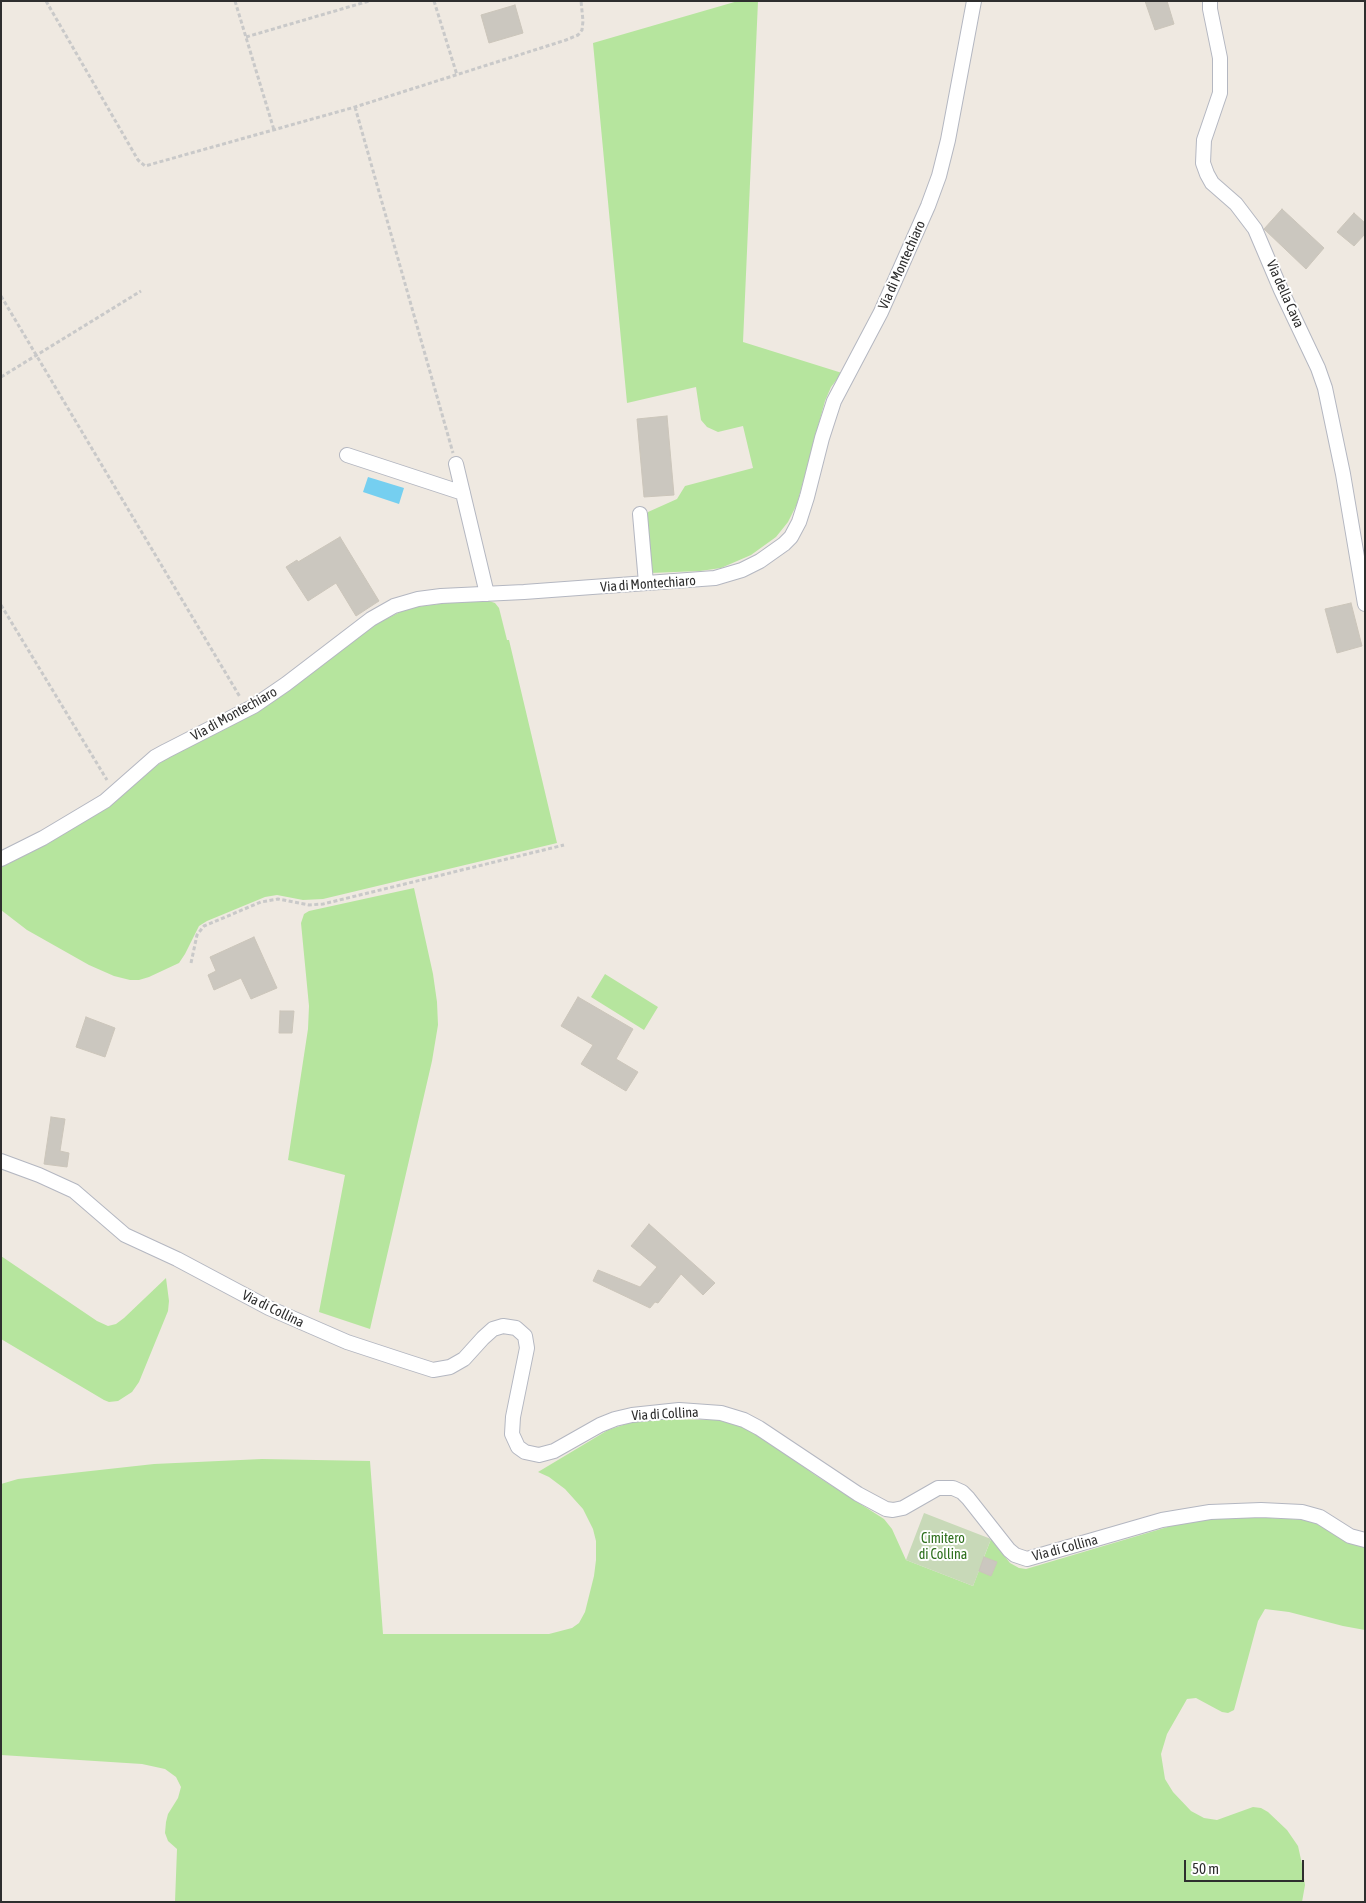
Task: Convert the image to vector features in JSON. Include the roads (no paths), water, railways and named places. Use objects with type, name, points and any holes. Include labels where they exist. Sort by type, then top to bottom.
[{"type":"street","name":"Via di Montechiaro","points":[[1,859],[43,838],[105,801],[155,757],[247,710],[286,684],[383,612],[418,599],[701,580],[728,575],[742,570],[768,556],[784,544],[795,531],[807,497],[822,438],[834,401],[881,312],[928,206],[939,176],[948,140],[974,1]]},
{"type":"street","name":"Via della Cava","points":[[1210,1],[1220,58],[1220,93],[1204,140],[1203,162],[1206,174],[1212,183],[1236,204],[1255,229],[1281,290],[1318,368],[1325,388],[1343,474],[1365,604]]},
{"type":"street","points":[[347,456],[463,493]]},
{"type":"street","points":[[456,464],[487,594]]},
{"type":"street","points":[[640,514],[646,583]]},
{"type":"street","name":"Via di Collina","points":[[1,1161],[39,1174],[74,1191],[125,1235],[177,1259],[269,1308],[347,1342],[408,1362],[433,1370],[450,1367],[464,1359],[493,1329],[503,1326],[516,1328],[524,1336],[527,1348],[512,1434],[518,1447],[525,1452],[539,1455],[554,1451],[600,1425],[632,1415],[679,1410],[721,1413],[744,1420],[759,1428],[858,1494],[886,1509],[904,1508],[938,1488],[953,1488],[962,1492],[1009,1550],[1015,1555],[1027,1559],[1162,1520],[1210,1512],[1261,1510],[1302,1512],[1320,1517],[1350,1536],[1365,1540]]},
{"type":"water","points":[[368,477],[404,488],[399,504],[363,492]]},
{"type":"park label","name":"Cimitero di Collina","points":[[943,1548]]}]
